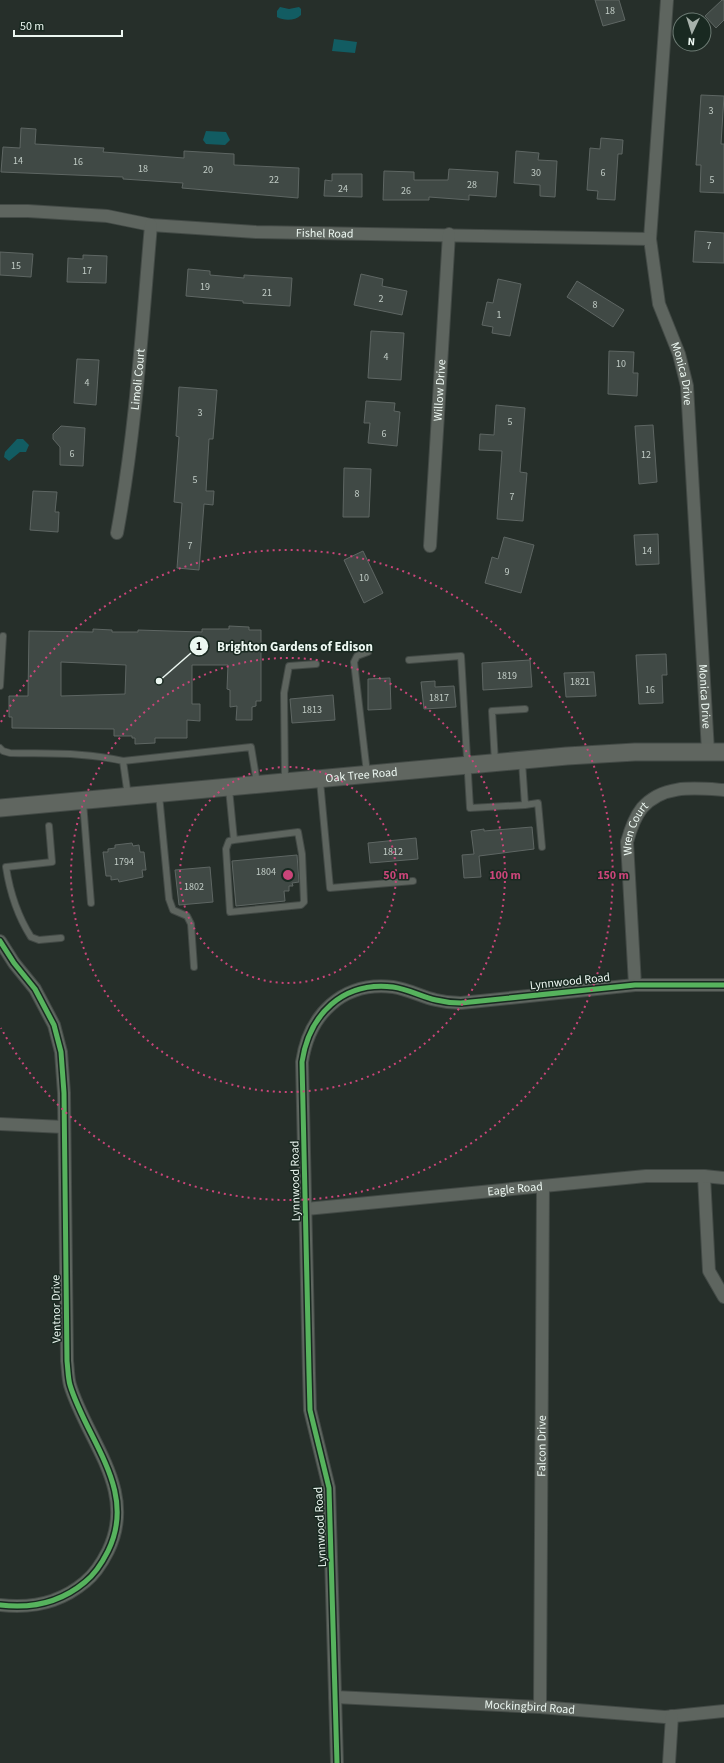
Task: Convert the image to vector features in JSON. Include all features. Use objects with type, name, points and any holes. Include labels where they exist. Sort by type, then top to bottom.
[{"type":"main road","name":"Oak Tree Road","points":[[0,808],[591,754],[716,751]]},
{"type":"street","name":"Monica Drive","points":[[667,0],[650,239],[659,304],[679,354],[687,386],[716,751]]},
{"type":"street","name":"Fishel Road","points":[[0,211],[28,211],[106,216],[151,226],[256,232],[449,234],[650,239]]},
{"type":"street","name":"Limoli Court","points":[[117,533],[128,479],[136,408],[151,226]]},
{"type":"street","name":"Willow Drive","points":[[430,546],[449,234]]},
{"type":"street","name":"Wren Court","points":[[635,985],[627,842],[633,822],[641,809],[653,798],[674,790],[693,788],[724,790]]},
{"type":"street","name":"Ventnor Drive","points":[[0,941],[14,963],[34,989],[54,1025],[61,1052],[64,1127],[67,1361],[69,1384],[76,1402],[114,1481],[118,1506],[117,1524],[112,1544],[103,1562],[90,1578],[74,1591],[56,1600],[37,1606],[17,1607],[0,1605]]},
{"type":"street","name":"Lynnwood Road","points":[[337,1763],[330,1488],[310,1410],[302,1062],[305,1045],[311,1030],[320,1016],[331,1004],[345,995],[355,991],[377,986],[393,987],[437,1001],[461,1003],[635,985],[724,985]]},
{"type":"street","points":[[0,1124],[64,1127]]},
{"type":"street","name":"Eagle Road","points":[[306,1209],[646,1176],[704,1176],[724,1178]]},
{"type":"street","points":[[704,1176],[709,1271],[724,1297]]},
{"type":"street","name":"Falcon Drive","points":[[540,1707],[543,1186]]},
{"type":"street","name":"Mockingbird Road","points":[[335,1697],[540,1707],[672,1716],[724,1712]]},
{"type":"street","points":[[669,1763],[672,1716]]},
{"type":"lane","points":[[0,686],[3,636]]},
{"type":"lane","points":[[368,652],[357,656],[354,662],[368,775]]},
{"type":"lane","points":[[409,660],[461,656],[470,808],[538,803],[542,848]]},
{"type":"lane","points":[[285,782],[284,693],[289,666],[316,664]]},
{"type":"lane","points":[[495,763],[492,711],[525,709]]},
{"type":"lane","points":[[0,748],[3,751],[10,753],[103,756],[123,761],[251,747],[258,785]]},
{"type":"lane","points":[[522,760],[525,805]]},
{"type":"lane","points":[[123,761],[128,796]]},
{"type":"lane","points":[[320,779],[330,888],[413,881]]},
{"type":"lane","points":[[229,787],[234,840]]},
{"type":"lane","points":[[159,794],[169,899],[173,910],[187,916],[191,924],[194,968]]},
{"type":"lane","points":[[83,800],[91,903]]},
{"type":"lane","points":[[49,826],[52,862],[6,867],[17,913],[31,937],[39,940],[61,938]]},
{"type":"lane","points":[[298,832],[302,854],[304,902],[301,905],[230,912],[226,849],[229,841],[234,840],[298,832]]},
{"type":"water","points":[[280,7],[289,9],[299,7],[301,9],[301,15],[293,19],[286,20],[277,17],[277,11]]},
{"type":"water","points":[[334,39],[357,42],[355,53],[332,51]]},
{"type":"water","points":[[206,131],[226,132],[230,140],[225,145],[206,144],[203,140]]},
{"type":"water","points":[[17,439],[23,439],[29,445],[26,452],[20,452],[9,461],[4,457],[5,452]]},
{"type":"building","points":[[595,0],[619,0],[625,20],[603,26]]},
{"type":"building","points":[[722,0],[724,0],[724,20],[716,28],[712,24],[712,12],[709,12]]},
{"type":"building","points":[[701,95],[724,96],[721,144],[724,144],[724,193],[700,192],[701,165],[696,165]]},
{"type":"building","points":[[21,128],[36,129],[35,144],[104,148],[103,152],[184,158],[184,151],[234,154],[234,165],[299,168],[298,198],[182,188],[183,183],[123,179],[123,177],[1,172],[3,147],[20,148]]},
{"type":"building","points":[[601,138],[623,140],[622,154],[618,154],[615,200],[597,199],[598,191],[587,190],[590,148],[600,149]]},
{"type":"building","points":[[516,151],[539,153],[538,160],[557,161],[555,197],[540,196],[540,185],[514,183]]},
{"type":"building","points":[[449,169],[498,172],[496,197],[469,195],[469,200],[429,197],[429,200],[383,200],[384,171],[414,172],[414,180],[448,180]]},
{"type":"building","points":[[332,174],[362,174],[362,197],[324,196],[325,180],[332,181]]},
{"type":"building","points":[[695,231],[724,233],[724,263],[693,262]]},
{"type":"building","points":[[0,252],[33,254],[31,277],[0,275]]},
{"type":"building","points":[[83,255],[107,256],[106,283],[67,282],[68,258],[83,259]]},
{"type":"building","points":[[188,269],[210,271],[210,275],[244,278],[244,275],[292,278],[290,306],[243,303],[243,301],[186,296]]},
{"type":"building","points":[[361,274],[383,279],[382,286],[407,291],[402,315],[354,305]]},
{"type":"building","points":[[498,279],[521,284],[510,336],[492,333],[493,327],[482,325],[487,302],[493,303]]},
{"type":"building","points":[[577,281],[624,310],[613,327],[567,297]]},
{"type":"building","points":[[371,331],[404,333],[401,380],[368,378]]},
{"type":"building","points":[[609,351],[634,352],[633,373],[638,373],[637,396],[608,394]]},
{"type":"building","points":[[77,359],[99,360],[96,405],[74,403]]},
{"type":"building","points":[[179,387],[217,390],[213,439],[209,439],[206,491],[214,491],[213,505],[204,504],[199,570],[177,568],[182,503],[174,502],[179,437],[176,436]]},
{"type":"building","points":[[366,401],[395,403],[394,411],[400,412],[397,446],[368,443],[370,423],[364,423]]},
{"type":"building","points":[[496,405],[525,408],[520,472],[527,473],[523,521],[497,519],[502,451],[479,450],[480,434],[494,435]]},
{"type":"building","points":[[653,425],[657,482],[639,484],[635,426]]},
{"type":"building","points":[[61,426],[85,428],[83,466],[60,465],[60,447],[53,439],[53,434]]},
{"type":"building","points":[[344,468],[371,469],[369,517],[343,517]]},
{"type":"building","points":[[33,491],[57,492],[55,512],[59,512],[58,532],[30,530]]},
{"type":"building","points":[[658,534],[659,564],[636,565],[634,535]]},
{"type":"building","points":[[504,537],[534,545],[521,593],[485,583],[492,557],[498,559]]},
{"type":"building","points":[[363,551],[383,593],[364,603],[344,560]]},
{"type":"building","points":[[229,626],[249,627],[249,630],[261,630],[261,701],[256,701],[256,706],[252,707],[252,720],[236,720],[237,706],[230,707],[230,690],[227,689],[228,665],[192,665],[192,704],[200,704],[200,721],[187,720],[187,738],[155,738],[155,743],[135,744],[135,738],[132,738],[132,736],[114,736],[114,729],[12,728],[12,717],[9,717],[9,696],[28,696],[29,631],[93,632],[93,629],[112,630],[112,632],[138,632],[138,630],[202,632],[202,629],[229,629]],"holes":[[[61,662],[126,665],[125,694],[61,696]]]},
{"type":"building","points":[[666,654],[667,675],[662,675],[663,703],[639,704],[636,655]]},
{"type":"building","points":[[530,660],[532,687],[483,690],[482,663]]},
{"type":"building","points":[[594,672],[596,696],[566,697],[564,673]]},
{"type":"building","points":[[390,678],[391,709],[368,710],[368,679]]},
{"type":"building","points":[[435,681],[435,687],[454,686],[456,707],[424,709],[421,682]]},
{"type":"building","points":[[333,695],[335,720],[292,723],[290,699]]},
{"type":"building","points":[[532,827],[534,849],[479,856],[481,877],[464,878],[462,855],[474,854],[471,831]]},
{"type":"building","points":[[416,838],[418,859],[370,863],[368,843]]},
{"type":"building","points":[[132,843],[133,846],[139,845],[140,852],[144,852],[146,870],[142,870],[143,877],[119,882],[118,879],[111,880],[111,876],[106,876],[103,852],[108,852],[108,849],[115,848],[115,845]]},
{"type":"building","points":[[297,855],[299,882],[292,883],[293,886],[289,886],[289,891],[284,891],[285,901],[236,906],[232,861]]},
{"type":"building","points":[[210,867],[213,902],[179,905],[175,870]]},
{"type":"cycle path","points":[[0,941],[14,963],[35,989],[54,1025],[61,1052],[64,1093],[68,1376],[78,1406],[107,1466],[114,1486],[117,1507],[116,1529],[108,1551],[98,1568],[85,1582],[66,1595],[45,1603],[23,1606],[0,1605]]},
{"type":"cycle path","points":[[337,1763],[329,1488],[310,1410],[302,1062],[306,1045],[312,1030],[320,1016],[331,1005],[344,996],[358,990],[375,987],[399,988],[436,1000],[461,1003],[635,985],[724,985]]},
{"type":"place","name":"Brighton Gardens of Edison","points":[[159,681]]}]
